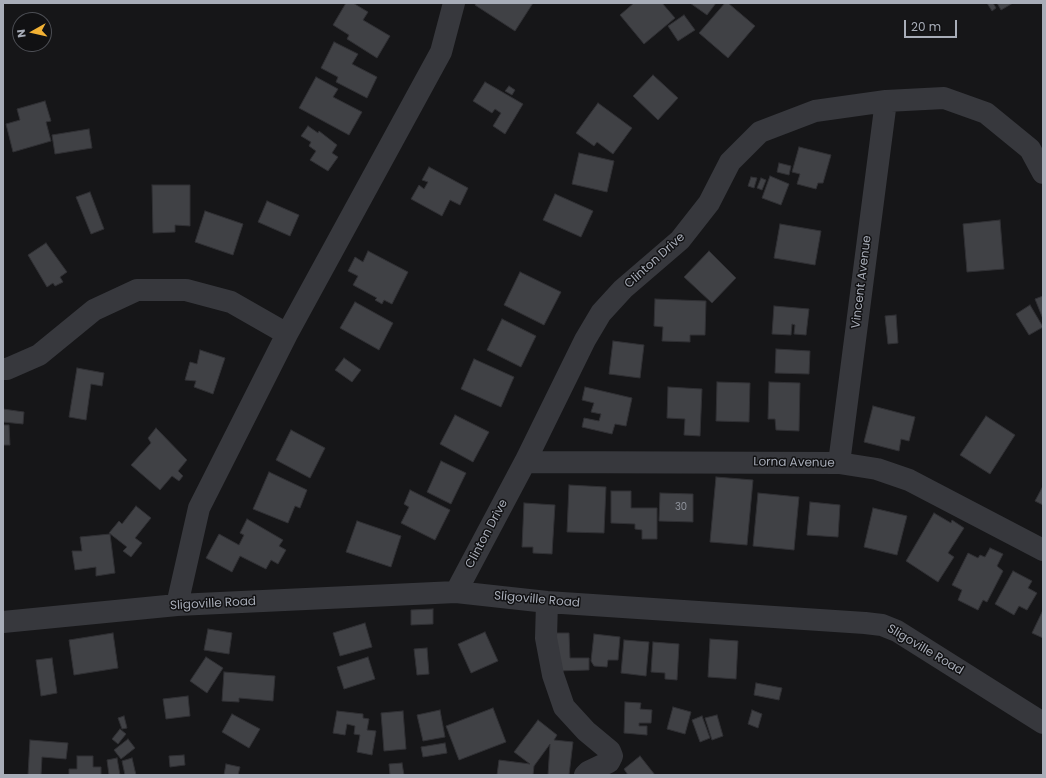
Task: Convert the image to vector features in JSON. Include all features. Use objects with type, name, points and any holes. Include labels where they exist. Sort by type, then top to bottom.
[{"type":"street","points":[[177,605],[199,508],[287,334],[441,52],[454,3]]},
{"type":"street","name":"Clinton Drive","points":[[456,592],[525,462],[585,340],[601,313],[623,289],[680,240],[709,203],[730,162],[760,132],[815,111],[886,101],[944,98],[986,112],[1030,149],[1043,173]]},
{"type":"street","name":"Vincent Avenue","points":[[839,463],[886,101]]},
{"type":"street","points":[[3,369],[7,369],[39,356],[94,310],[137,290],[186,290],[231,302],[287,334]]},
{"type":"street","name":"Lorna Avenue","points":[[525,462],[839,463],[877,469],[909,480],[1043,550]]},
{"type":"street","name":"Sligoville Road","points":[[3,622],[177,605],[456,592],[547,602],[882,625],[897,631],[1043,723]]},
{"type":"street","points":[[547,602],[548,646],[553,675],[564,707],[586,732],[610,751],[612,756],[609,762],[588,772],[585,775]]},
{"type":"building","points":[[346,3],[353,3],[368,12],[363,20],[390,36],[377,58],[347,39],[349,35],[333,25]]},
{"type":"building","points":[[476,3],[533,3],[515,31],[475,5]]},
{"type":"building","points":[[634,3],[662,3],[675,18],[644,44],[620,15]]},
{"type":"building","points":[[690,3],[716,3],[707,15]]},
{"type":"building","points":[[725,3],[728,3],[755,26],[728,58],[699,33]]},
{"type":"building","points":[[987,3],[993,3],[996,8],[992,11]]},
{"type":"building","points":[[997,3],[1013,3],[1001,10]]},
{"type":"building","points":[[684,15],[695,30],[678,41],[668,26]]},
{"type":"building","points":[[334,42],[358,54],[352,64],[377,77],[367,98],[336,82],[338,77],[321,68]]},
{"type":"building","points":[[653,75],[678,98],[658,120],[633,96]]},
{"type":"building","points":[[316,77],[338,89],[333,97],[362,112],[349,135],[299,108]]},
{"type":"building","points":[[485,82],[523,104],[505,134],[493,126],[501,113],[495,109],[492,113],[473,101]]},
{"type":"building","points":[[509,86],[515,90],[512,95],[505,91]]},
{"type":"building","points":[[45,101],[51,121],[46,122],[51,141],[13,152],[6,124],[20,120],[17,109]]},
{"type":"building","points":[[598,103],[632,128],[613,154],[597,142],[594,146],[576,133]]},
{"type":"building","points":[[308,126],[318,133],[319,131],[337,145],[332,153],[338,157],[328,171],[310,160],[316,151],[309,146],[311,142],[301,136]]},
{"type":"building","points":[[89,129],[92,148],[55,154],[52,135]]},
{"type":"building","points":[[799,147],[831,155],[823,183],[818,183],[816,189],[797,184],[800,174],[792,172]]},
{"type":"building","points":[[579,153],[614,161],[607,192],[572,184]]},
{"type":"building","points":[[779,163],[791,166],[789,175],[777,172]]},
{"type":"building","points":[[429,167],[468,188],[460,205],[450,200],[442,216],[411,199],[419,185],[424,189],[428,182],[422,180]]},
{"type":"building","points":[[770,176],[789,184],[781,205],[762,198]]},
{"type":"building","points":[[751,177],[757,178],[754,188],[748,186]]},
{"type":"building","points":[[761,178],[766,180],[762,190],[757,188]]},
{"type":"building","points":[[152,185],[190,185],[190,226],[175,225],[175,232],[153,233]]},
{"type":"building","points":[[90,192],[104,229],[91,234],[76,197]]},
{"type":"building","points":[[555,194],[593,211],[581,237],[543,220]]},
{"type":"building","points":[[267,201],[299,215],[290,236],[258,222]]},
{"type":"building","points":[[205,211],[243,224],[233,255],[195,242]]},
{"type":"building","points":[[1000,220],[1004,269],[967,272],[963,224]]},
{"type":"building","points":[[780,224],[821,231],[815,265],[774,258]]},
{"type":"building","points":[[46,243],[67,272],[60,277],[63,282],[55,286],[53,283],[47,287],[28,255]]},
{"type":"building","points":[[368,251],[408,272],[392,304],[384,300],[382,304],[375,300],[377,298],[353,285],[358,276],[348,271],[355,257],[363,262]]},
{"type":"building","points":[[709,251],[736,278],[712,303],[684,277]]},
{"type":"building","points":[[520,272],[561,292],[544,325],[504,305]]},
{"type":"building","points":[[1043,296],[1043,319],[1035,299]]},
{"type":"building","points":[[655,299],[706,301],[705,335],[690,335],[690,342],[662,341],[663,327],[654,326]]},
{"type":"building","points":[[355,302],[393,323],[379,350],[340,328]]},
{"type":"building","points":[[1030,305],[1043,327],[1029,335],[1016,314]]},
{"type":"building","points":[[774,306],[809,309],[806,335],[794,334],[795,325],[792,324],[791,335],[772,334]]},
{"type":"building","points":[[896,315],[898,343],[888,344],[885,316]]},
{"type":"building","points":[[502,319],[536,336],[521,367],[487,350]]},
{"type":"building","points":[[613,341],[644,345],[640,378],[609,374]]},
{"type":"building","points":[[776,349],[810,351],[809,374],[775,373]]},
{"type":"building","points":[[200,350],[225,358],[213,394],[194,387],[196,381],[185,380],[190,362],[197,364]]},
{"type":"building","points":[[344,358],[361,370],[352,382],[335,370]]},
{"type":"building","points":[[474,359],[514,377],[501,407],[461,389]]},
{"type":"building","points":[[77,368],[104,373],[102,386],[91,384],[86,420],[69,417]]},
{"type":"building","points":[[717,382],[750,383],[749,422],[716,421]]},
{"type":"building","points":[[769,382],[800,383],[799,431],[776,430],[775,419],[768,419]]},
{"type":"building","points":[[585,387],[632,398],[626,426],[615,424],[612,434],[582,427],[584,418],[599,421],[601,414],[591,412],[594,403],[582,400]]},
{"type":"building","points":[[668,387],[702,389],[700,436],[684,435],[685,419],[667,418]]},
{"type":"building","points":[[873,406],[915,417],[909,441],[901,439],[899,451],[864,442]]},
{"type":"building","points":[[3,409],[24,412],[23,424],[3,422]]},
{"type":"building","points":[[455,415],[489,432],[473,462],[440,444]]},
{"type":"building","points":[[986,416],[1015,435],[990,474],[960,455]]},
{"type":"building","points":[[3,425],[9,425],[10,445],[3,445]]},
{"type":"building","points":[[156,428],[187,460],[178,471],[183,476],[179,481],[172,476],[160,490],[131,465],[151,443],[148,438]]},
{"type":"building","points":[[291,430],[325,448],[310,478],[276,460]]},
{"type":"building","points":[[441,461],[466,473],[451,504],[427,492]]},
{"type":"building","points":[[269,472],[307,490],[300,508],[295,506],[288,523],[253,509]]},
{"type":"building","points":[[716,477],[753,480],[747,545],[710,542]]},
{"type":"building","points":[[569,485],[606,487],[604,533],[567,532]]},
{"type":"building","points":[[1043,486],[1043,505],[1035,501]]},
{"type":"building","points":[[410,490],[450,510],[435,540],[401,523],[409,507],[404,504]]},
{"type":"building","points":[[611,491],[631,491],[631,508],[657,508],[657,539],[642,539],[642,530],[635,529],[635,524],[611,523]]},
{"type":"building","points":[[660,493],[693,494],[693,522],[659,521]]},
{"type":"building","points":[[758,493],[799,497],[794,550],[753,546]]},
{"type":"building","points":[[810,502],[840,505],[838,537],[807,535]]},
{"type":"building","points":[[524,503],[555,505],[552,554],[533,553],[533,547],[522,547]]},
{"type":"building","points":[[136,506],[151,518],[135,538],[142,543],[131,557],[123,551],[127,547],[109,533],[119,521],[122,524]]},
{"type":"building","points":[[873,508],[907,516],[897,555],[864,547]]},
{"type":"building","points":[[934,513],[951,523],[952,520],[964,528],[948,553],[954,557],[938,582],[906,561]]},
{"type":"building","points":[[247,519],[283,540],[279,546],[286,550],[278,564],[271,560],[266,569],[240,556],[232,572],[206,558],[219,534],[239,545],[244,535],[240,533]]},
{"type":"building","points":[[357,521],[401,536],[391,567],[346,552]]},
{"type":"building","points":[[110,534],[115,573],[96,576],[96,567],[75,570],[72,551],[82,551],[80,537]]},
{"type":"building","points":[[990,548],[1003,554],[997,566],[1003,571],[987,602],[983,600],[978,610],[958,600],[962,590],[952,585],[968,553],[978,558],[980,555],[985,557]]},
{"type":"building","points":[[1013,571],[1032,581],[1028,588],[1037,593],[1027,610],[1019,606],[1014,615],[995,604]]},
{"type":"building","points":[[433,609],[433,624],[411,625],[411,610]]},
{"type":"building","points":[[1043,610],[1043,638],[1032,633]]},
{"type":"building","points":[[365,623],[372,647],[340,656],[333,633]]},
{"type":"building","points":[[208,629],[232,633],[229,654],[204,650]]},
{"type":"building","points":[[485,632],[498,661],[471,673],[458,644]]},
{"type":"building","points":[[113,633],[118,668],[74,675],[69,640]]},
{"type":"building","points":[[553,633],[569,633],[570,658],[589,658],[589,670],[555,671]]},
{"type":"building","points":[[594,634],[620,637],[618,660],[608,660],[607,667],[594,666],[591,661]]},
{"type":"building","points":[[710,639],[738,641],[736,679],[708,677]]},
{"type":"building","points":[[624,640],[649,642],[646,676],[621,673]]},
{"type":"building","points":[[653,642],[679,644],[677,680],[665,679],[665,673],[651,672]]},
{"type":"building","points":[[427,648],[429,674],[417,675],[414,649]]},
{"type":"building","points":[[206,657],[223,668],[207,693],[190,681]]},
{"type":"building","points":[[368,657],[375,679],[344,689],[337,667]]},
{"type":"building","points":[[52,658],[57,693],[41,696],[36,660]]},
{"type":"building","points":[[224,672],[275,676],[273,701],[239,698],[239,702],[222,701]]},
{"type":"building","points":[[756,683],[782,688],[779,700],[754,695]]},
{"type":"building","points":[[188,696],[190,716],[166,719],[163,699]]},
{"type":"building","points":[[625,702],[641,703],[640,709],[652,710],[651,723],[639,723],[639,726],[647,726],[647,735],[624,733]]},
{"type":"building","points":[[673,707],[691,712],[685,734],[667,729]]},
{"type":"building","points":[[493,708],[506,742],[459,760],[446,726]]},
{"type":"building","points":[[440,710],[445,737],[423,741],[417,715]]},
{"type":"building","points":[[752,710],[762,714],[758,728],[748,724]]},
{"type":"building","points":[[337,711],[363,714],[363,718],[369,719],[367,730],[376,731],[372,755],[357,752],[360,735],[354,734],[355,726],[347,724],[345,735],[333,733]]},
{"type":"building","points":[[403,711],[406,749],[384,751],[381,713]]},
{"type":"building","points":[[232,714],[260,729],[249,748],[222,732]]},
{"type":"building","points":[[717,715],[723,736],[712,740],[705,718]]},
{"type":"building","points":[[124,716],[127,728],[122,729],[118,718]]},
{"type":"building","points":[[702,716],[710,738],[700,742],[692,720]]},
{"type":"building","points":[[538,720],[557,735],[554,740],[573,742],[569,775],[548,775],[550,744],[534,766],[533,775],[497,775],[499,760],[530,764],[514,752]]},
{"type":"building","points":[[120,729],[126,734],[118,744],[112,739]]},
{"type":"building","points":[[128,739],[135,748],[121,759],[114,750]]},
{"type":"building","points":[[30,740],[68,743],[66,759],[42,757],[41,775],[28,775]]},
{"type":"building","points":[[445,743],[447,753],[423,757],[421,747]]},
{"type":"building","points":[[184,755],[185,765],[170,767],[169,756]]},
{"type":"building","points":[[77,756],[93,756],[93,767],[101,767],[101,775],[69,775],[69,769],[77,769]]},
{"type":"building","points":[[640,756],[655,775],[628,775],[624,769]]},
{"type":"building","points":[[117,758],[120,775],[109,775],[107,760]]},
{"type":"building","points":[[132,758],[136,775],[125,775],[122,761]]},
{"type":"building","points":[[402,763],[404,775],[390,775],[389,764]]},
{"type":"building","points":[[226,764],[240,767],[238,775],[224,775]]}]
